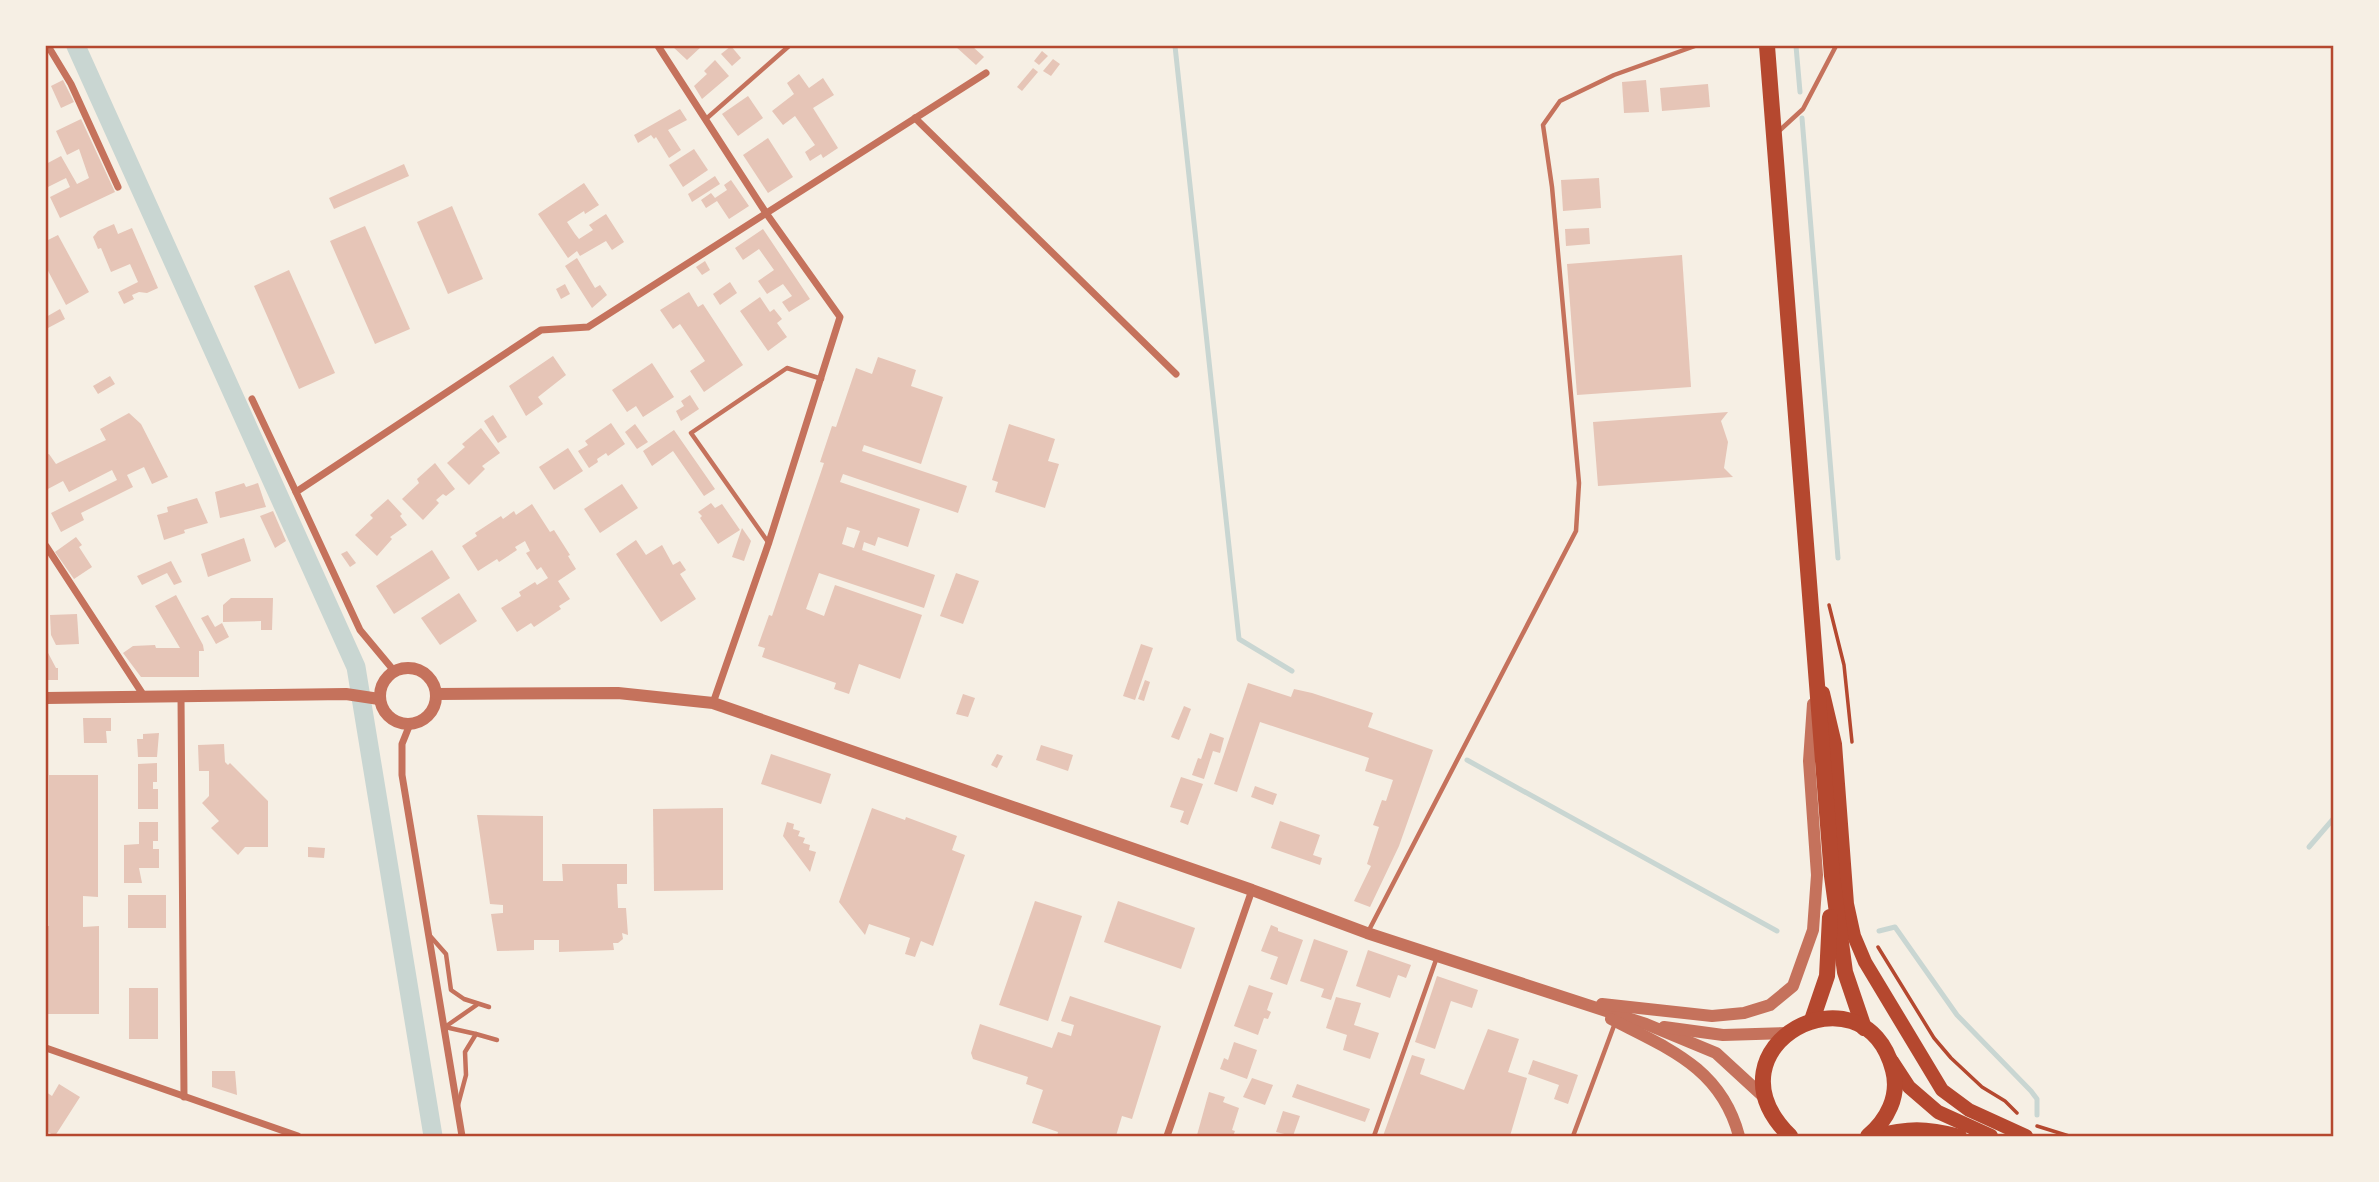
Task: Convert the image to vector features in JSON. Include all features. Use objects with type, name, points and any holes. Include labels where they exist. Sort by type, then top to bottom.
[{"type":"main road","points":[[1767,46],[1832,876],[1845,972],[1864,1028]]},
{"type":"main road","points":[[1815,662],[1835,744],[1847,904],[1853,936],[1865,962],[1942,1090],[1969,1110],[2030,1130]]},
{"type":"main road","points":[[1812,1020],[1827,976],[1832,876]]},
{"type":"main road","points":[[1790,1136],[1774,1129],[1763,1080],[1767,1062],[1775,1046],[1788,1032],[1812,1020],[1830,1017],[1848,1020],[1879,1040],[1909,1087],[1938,1112],[1991,1136]]},
{"type":"main road","points":[[1868,1136],[1884,1119],[1894,1093],[1895,1074],[1889,1056]]},
{"type":"main road","points":[[1873,1136],[1901,1129],[1931,1129],[1960,1136]]},
{"type":"street","points":[[48,46],[71,84],[118,187]]},
{"type":"street","points":[[658,46],[766,213],[840,317],[769,542],[713,703]]},
{"type":"street","points":[[296,492],[541,330],[588,327],[986,73]]},
{"type":"street","points":[[915,118],[1176,374]]},
{"type":"street","points":[[252,399],[360,630],[395,671]]},
{"type":"street","points":[[46,546],[144,697]]},
{"type":"street","points":[[1619,1014],[1712,1016],[1744,1013],[1770,1005],[1793,986],[1814,930],[1816,875],[1809,761],[1815,662]]},
{"type":"street","points":[[405,668],[426,674],[436,694],[436,704],[429,714],[421,721],[410,724],[398,724],[389,718],[378,699],[385,678],[405,668]]},
{"type":"street","points":[[436,694],[618,693],[713,703],[1252,890],[1367,933],[1646,1024],[1716,1053],[1765,1098]]},
{"type":"street","points":[[46,698],[346,694],[378,699]]},
{"type":"street","points":[[181,696],[184,1097]]},
{"type":"street","points":[[410,724],[402,744],[401,775],[461,1136]]},
{"type":"street","points":[[1167,1136],[1252,890]]},
{"type":"street","points":[[1619,1014],[1690,1061],[1707,1076],[1723,1095],[1739,1136]]},
{"type":"street","points":[[1646,1024],[1723,1035],[1788,1032]]},
{"type":"street","points":[[46,1048],[298,1136]]},
{"type":"lane","points":[[705,119],[789,46]]},
{"type":"lane","points":[[1367,933],[1576,531],[1579,483],[1552,187],[1543,125],[1560,101],[1614,75],[1695,46]]},
{"type":"lane","points":[[1774,137],[1803,109],[1836,46]]},
{"type":"lane","points":[[769,542],[691,433],[787,368],[822,379]]},
{"type":"lane","points":[[428,934],[446,954],[451,990],[464,999],[489,1007]]},
{"type":"lane","points":[[1374,1136],[1438,957]]},
{"type":"lane","points":[[444,1027],[478,1004]]},
{"type":"lane","points":[[1573,1136],[1619,1014]]},
{"type":"lane","points":[[444,1027],[497,1040]]},
{"type":"lane","points":[[457,1109],[466,1075],[465,1052],[476,1034]]},
{"type":"path","points":[[1829,603],[1844,665],[1853,743]]},
{"type":"path","points":[[1874,938],[1934,1038],[1982,1087],[2012,1107],[2023,1121]]},
{"type":"path","points":[[2030,1130],[2069,1136]]},
{"type":"building","points":[[672,46],[702,46],[687,60]]},
{"type":"building","points":[[731,46],[741,58],[732,66],[721,54]]},
{"type":"building","points":[[955,46],[972,46],[984,57],[976,65]]},
{"type":"building","points":[[1042,51],[1048,56],[1039,65],[1034,61]]},
{"type":"building","points":[[1053,59],[1060,64],[1051,76],[1043,71]]},
{"type":"building","points":[[715,60],[729,76],[702,99],[694,86],[707,74],[704,71]]},
{"type":"building","points":[[1033,68],[1038,72],[1022,91],[1017,87]]},
{"type":"building","points":[[799,74],[809,88],[823,78],[834,95],[813,108],[838,148],[823,158],[821,154],[810,161],[805,152],[815,145],[795,116],[783,125],[772,111],[794,94],[787,83]]},
{"type":"building","points":[[63,80],[74,102],[61,108],[51,86]]},
{"type":"building","points":[[1646,80],[1649,112],[1624,113],[1622,82]]},
{"type":"building","points":[[1708,84],[1710,107],[1662,111],[1660,88]]},
{"type":"building","points":[[748,96],[763,118],[738,136],[722,114]]},
{"type":"building","points":[[680,109],[687,120],[668,130],[681,150],[669,158],[656,137],[654,139],[651,135],[638,143],[634,135]]},
{"type":"building","points":[[81,119],[115,192],[60,218],[50,197],[70,187],[66,178],[46,188],[46,164],[61,156],[77,184],[89,178],[79,149],[67,155],[56,131]]},
{"type":"building","points":[[768,138],[793,177],[768,193],[743,155]]},
{"type":"building","points":[[694,149],[708,170],[683,187],[669,165]]},
{"type":"building","points":[[404,164],[409,176],[334,209],[329,198]]},
{"type":"building","points":[[715,176],[720,184],[692,202],[688,194]]},
{"type":"building","points":[[1599,178],[1601,208],[1563,211],[1561,180]]},
{"type":"building","points":[[731,180],[749,206],[729,219],[717,201],[706,208],[701,200],[711,193],[715,198],[727,190],[724,185]]},
{"type":"building","points":[[584,183],[599,205],[567,222],[575,234],[579,239],[593,230],[589,225],[606,214],[624,242],[612,250],[606,241],[580,256],[577,251],[568,258],[538,214]]},
{"type":"building","points":[[452,206],[483,279],[448,294],[417,222]]},
{"type":"building","points":[[114,224],[118,234],[132,228],[158,288],[132,295],[134,299],[124,304],[118,292],[138,282],[130,264],[111,272],[93,237],[98,231]]},
{"type":"building","points":[[365,226],[410,329],[375,344],[330,241]]},
{"type":"building","points":[[1589,228],[1590,244],[1566,246],[1565,229]]},
{"type":"building","points":[[763,229],[810,299],[789,312],[782,302],[792,296],[783,284],[767,294],[758,281],[774,270],[759,249],[743,260],[735,248]]},
{"type":"building","points":[[58,235],[89,292],[66,305],[46,267],[46,241]]},
{"type":"building","points":[[1682,255],[1691,387],[1577,395],[1567,264]]},
{"type":"building","points":[[577,258],[595,288],[600,285],[607,295],[592,308],[565,266]]},
{"type":"building","points":[[705,261],[710,270],[702,275],[696,267]]},
{"type":"building","points":[[289,270],[335,373],[299,389],[254,286]]},
{"type":"building","points":[[730,282],[737,293],[720,305],[713,294]]},
{"type":"building","points":[[565,284],[570,294],[561,299],[556,289]]},
{"type":"building","points":[[689,292],[698,307],[703,304],[743,365],[704,392],[690,371],[705,361],[680,324],[673,329],[660,310]]},
{"type":"building","points":[[760,297],[770,312],[774,309],[782,319],[777,323],[787,337],[768,351],[740,311]]},
{"type":"building","points":[[60,309],[65,319],[48,328],[46,317]]},
{"type":"building","points":[[553,356],[566,375],[538,397],[543,404],[526,416],[509,386]]},
{"type":"building","points":[[878,357],[916,370],[911,386],[943,397],[921,464],[864,445],[862,451],[967,486],[958,513],[843,474],[840,482],[920,509],[908,547],[878,537],[875,546],[864,542],[862,550],[935,575],[924,608],[819,573],[806,609],[824,616],[835,585],[922,615],[900,679],[859,664],[849,694],[834,689],[836,683],[762,657],[765,648],[758,646],[769,615],[772,616],[820,475],[824,463],[820,462],[832,426],[836,427],[856,368],[872,374]],"holes":[[[847,527],[860,531],[854,548],[842,544]]]},
{"type":"building","points":[[652,363],[674,397],[643,417],[636,406],[627,412],[612,390]]},
{"type":"building","points":[[110,376],[115,384],[98,394],[93,386]]},
{"type":"building","points":[[690,395],[699,409],[681,421],[676,411],[684,406],[681,401]]},
{"type":"building","points":[[1728,412],[1721,421],[1728,442],[1724,468],[1733,477],[1598,486],[1593,422]]},
{"type":"building","points":[[129,413],[141,424],[168,477],[152,484],[144,467],[127,475],[133,487],[81,513],[84,520],[61,532],[51,513],[117,480],[112,470],[69,492],[63,481],[46,490],[46,455],[49,454],[56,464],[106,440],[100,429]]},
{"type":"building","points":[[493,415],[507,437],[498,443],[484,421]]},
{"type":"building","points":[[611,423],[625,444],[608,456],[606,453],[597,459],[598,462],[589,468],[578,451],[588,445],[585,441]]},
{"type":"building","points":[[635,424],[648,442],[637,449],[625,432]]},
{"type":"building","points":[[1009,424],[1055,439],[1048,461],[1059,464],[1045,508],[995,492],[998,482],[992,480]]},
{"type":"building","points":[[481,428],[500,453],[482,466],[485,469],[469,485],[447,463],[465,447],[462,444]]},
{"type":"building","points":[[674,430],[715,489],[704,496],[673,451],[652,466],[643,451]]},
{"type":"building","points":[[568,448],[583,471],[554,490],[539,467]]},
{"type":"building","points":[[435,463],[455,489],[436,500],[439,503],[423,520],[402,499],[419,483],[417,479]]},
{"type":"building","points":[[244,483],[246,487],[258,483],[266,507],[220,518],[215,492]]},
{"type":"building","points":[[622,484],[638,508],[600,533],[584,509]]},
{"type":"building","points":[[197,498],[208,523],[184,530],[185,533],[164,540],[157,515],[168,512],[167,507]]},
{"type":"building","points":[[388,499],[402,514],[400,516],[407,525],[390,537],[392,539],[377,556],[355,535],[373,518],[370,515]]},
{"type":"building","points":[[711,503],[715,508],[722,504],[740,530],[718,544],[698,512]]},
{"type":"building","points":[[532,504],[550,532],[554,530],[576,569],[558,581],[570,599],[559,606],[561,609],[534,627],[531,623],[517,632],[501,608],[521,596],[519,592],[548,578],[541,567],[537,570],[526,553],[530,551],[525,541],[499,562],[497,559],[478,571],[462,546],[477,536],[475,533],[501,516],[503,519],[514,511],[516,515]]},
{"type":"building","points":[[273,511],[286,541],[275,548],[260,516]]},
{"type":"building","points":[[742,528],[751,541],[744,561],[732,557]]},
{"type":"building","points":[[76,537],[92,567],[74,579],[55,552]]},
{"type":"building","points":[[244,538],[251,561],[208,577],[201,554]]},
{"type":"building","points":[[636,540],[646,555],[662,545],[673,565],[680,561],[686,570],[680,574],[696,599],[661,622],[616,554]]},
{"type":"building","points":[[432,550],[450,578],[394,614],[376,586]]},
{"type":"building","points":[[347,551],[356,563],[350,567],[341,554]]},
{"type":"building","points":[[171,561],[182,582],[174,585],[167,573],[142,585],[137,576]]},
{"type":"building","points":[[956,573],[979,581],[963,624],[940,616]]},
{"type":"building","points":[[459,593],[477,621],[440,645],[421,618]]},
{"type":"building","points":[[176,595],[203,645],[204,651],[199,651],[199,677],[141,677],[123,653],[133,646],[180,648],[155,606]]},
{"type":"building","points":[[231,598],[273,598],[272,630],[261,630],[261,621],[223,622],[223,605]]},
{"type":"building","points":[[77,614],[79,644],[56,645],[51,635],[50,615]]},
{"type":"building","points":[[208,615],[215,627],[222,623],[229,637],[216,644],[201,618]]},
{"type":"building","points":[[1141,644],[1153,648],[1135,700],[1123,696]]},
{"type":"building","points":[[46,649],[58,668],[58,680],[46,680]]},
{"type":"building","points":[[1145,680],[1150,682],[1144,701],[1138,699]]},
{"type":"building","points":[[1248,683],[1291,697],[1294,689],[1312,693],[1373,713],[1368,727],[1433,750],[1399,846],[1370,907],[1354,901],[1371,866],[1367,864],[1379,827],[1373,825],[1382,800],[1386,801],[1393,780],[1365,771],[1369,758],[1260,722],[1237,792],[1214,784]]},
{"type":"building","points":[[963,694],[975,698],[968,717],[956,714]]},
{"type":"building","points":[[1184,706],[1191,709],[1179,740],[1171,737]]},
{"type":"building","points":[[83,718],[111,718],[111,731],[106,731],[107,743],[84,743]]},
{"type":"building","points":[[159,733],[157,757],[138,757],[137,739],[143,739],[143,734]]},
{"type":"building","points":[[1210,733],[1224,738],[1220,753],[1213,751],[1204,779],[1192,775]]},
{"type":"building","points":[[224,744],[225,762],[228,765],[230,763],[268,801],[268,847],[245,847],[238,855],[211,828],[219,821],[202,803],[209,796],[209,771],[199,771],[198,745]]},
{"type":"building","points":[[1041,745],[1073,755],[1068,771],[1036,760]]},
{"type":"building","points":[[771,754],[831,774],[821,804],[761,784]]},
{"type":"building","points":[[997,754],[1003,756],[997,768],[991,765]]},
{"type":"building","points":[[157,763],[157,782],[153,782],[153,789],[158,789],[158,809],[138,809],[138,764]]},
{"type":"building","points":[[49,775],[98,775],[98,897],[83,896],[83,927],[99,926],[99,1014],[47,1014]]},
{"type":"building","points":[[1181,777],[1203,784],[1188,825],[1180,822],[1184,811],[1170,807]]},
{"type":"building","points":[[1255,786],[1277,794],[1273,805],[1251,797]]},
{"type":"building","points":[[723,808],[723,890],[654,891],[653,809]]},
{"type":"building","points":[[872,808],[957,836],[952,850],[965,855],[933,946],[921,941],[915,957],[905,954],[910,938],[869,924],[865,935],[839,902]]},
{"type":"building","points":[[477,815],[543,816],[543,881],[563,881],[562,864],[627,864],[627,884],[617,884],[618,908],[626,908],[628,935],[622,933],[623,939],[613,943],[614,950],[559,952],[559,940],[534,940],[534,950],[497,951],[491,914],[503,913],[503,905],[490,904]]},
{"type":"building","points":[[1280,821],[1320,835],[1313,855],[1322,858],[1320,865],[1271,848]]},
{"type":"building","points":[[139,822],[158,822],[158,841],[153,841],[153,849],[159,849],[159,868],[139,868],[142,883],[124,883],[124,845],[139,844]]},
{"type":"building","points":[[787,822],[794,824],[793,829],[800,831],[798,836],[805,838],[803,843],[810,845],[809,850],[816,852],[810,872],[783,836]]},
{"type":"building","points":[[308,847],[325,848],[324,858],[308,857]]},
{"type":"building","points":[[128,895],[166,895],[166,928],[128,928]]},
{"type":"building","points":[[1035,901],[1082,916],[1048,1021],[999,1005]]},
{"type":"building","points":[[1118,901],[1195,928],[1181,969],[1104,942]]},
{"type":"building","points":[[1271,925],[1278,928],[1278,931],[1303,940],[1287,985],[1270,979],[1278,957],[1261,951]]},
{"type":"building","points":[[1314,939],[1348,951],[1331,1000],[1321,997],[1324,989],[1300,981]]},
{"type":"building","points":[[1368,950],[1411,965],[1406,978],[1398,975],[1390,998],[1356,986]]},
{"type":"building","points":[[1437,976],[1478,990],[1472,1008],[1451,1001],[1435,1049],[1415,1042]]},
{"type":"building","points":[[1249,985],[1273,993],[1267,1010],[1271,1012],[1268,1019],[1264,1018],[1258,1035],[1234,1026]]},
{"type":"building","points":[[129,988],[158,988],[158,1039],[129,1039]]},
{"type":"building","points":[[1070,996],[1161,1026],[1132,1119],[1122,1116],[1116,1136],[1057,1136],[1058,1132],[1032,1123],[1043,1090],[1026,1084],[1028,1077],[973,1059],[971,1053],[980,1024],[1052,1048],[1058,1032],[1071,1036],[1074,1025],[1061,1021]]},
{"type":"building","points":[[1336,997],[1361,1003],[1354,1025],[1379,1033],[1370,1059],[1343,1050],[1347,1035],[1326,1028]]},
{"type":"building","points":[[1488,1029],[1519,1039],[1508,1072],[1527,1078],[1510,1136],[1383,1136],[1412,1055],[1425,1059],[1420,1074],[1464,1090]]},
{"type":"building","points":[[1234,1042],[1257,1050],[1247,1079],[1220,1069],[1224,1058],[1228,1060]]},
{"type":"building","points":[[1533,1060],[1578,1075],[1568,1104],[1554,1099],[1559,1085],[1528,1074]]},
{"type":"building","points":[[212,1071],[235,1071],[237,1095],[212,1087]]},
{"type":"building","points":[[1252,1078],[1273,1085],[1265,1105],[1243,1097]]},
{"type":"building","points":[[59,1084],[80,1097],[55,1136],[46,1131],[46,1092],[52,1096]]},
{"type":"building","points":[[1297,1084],[1370,1109],[1365,1122],[1292,1097]]},
{"type":"building","points":[[1209,1092],[1225,1097],[1223,1102],[1239,1108],[1232,1130],[1235,1131],[1233,1136],[1197,1135]]},
{"type":"building","points":[[1283,1111],[1300,1116],[1293,1136],[1276,1132]]},
{"type":"waterway","points":[[76,46],[356,667],[433,1136]]},
{"type":"waterway","points":[[1175,46],[1239,639],[1292,671]]},
{"type":"waterway","points":[[1796,46],[1800,92]]},
{"type":"waterway","points":[[1802,118],[1838,558]]},
{"type":"waterway","points":[[1467,760],[1777,931]]},
{"type":"waterway","points":[[2309,847],[2334,818]]},
{"type":"waterway","points":[[1879,931],[1895,927],[1957,1015],[2031,1091],[2037,1099],[2037,1115]]}]
